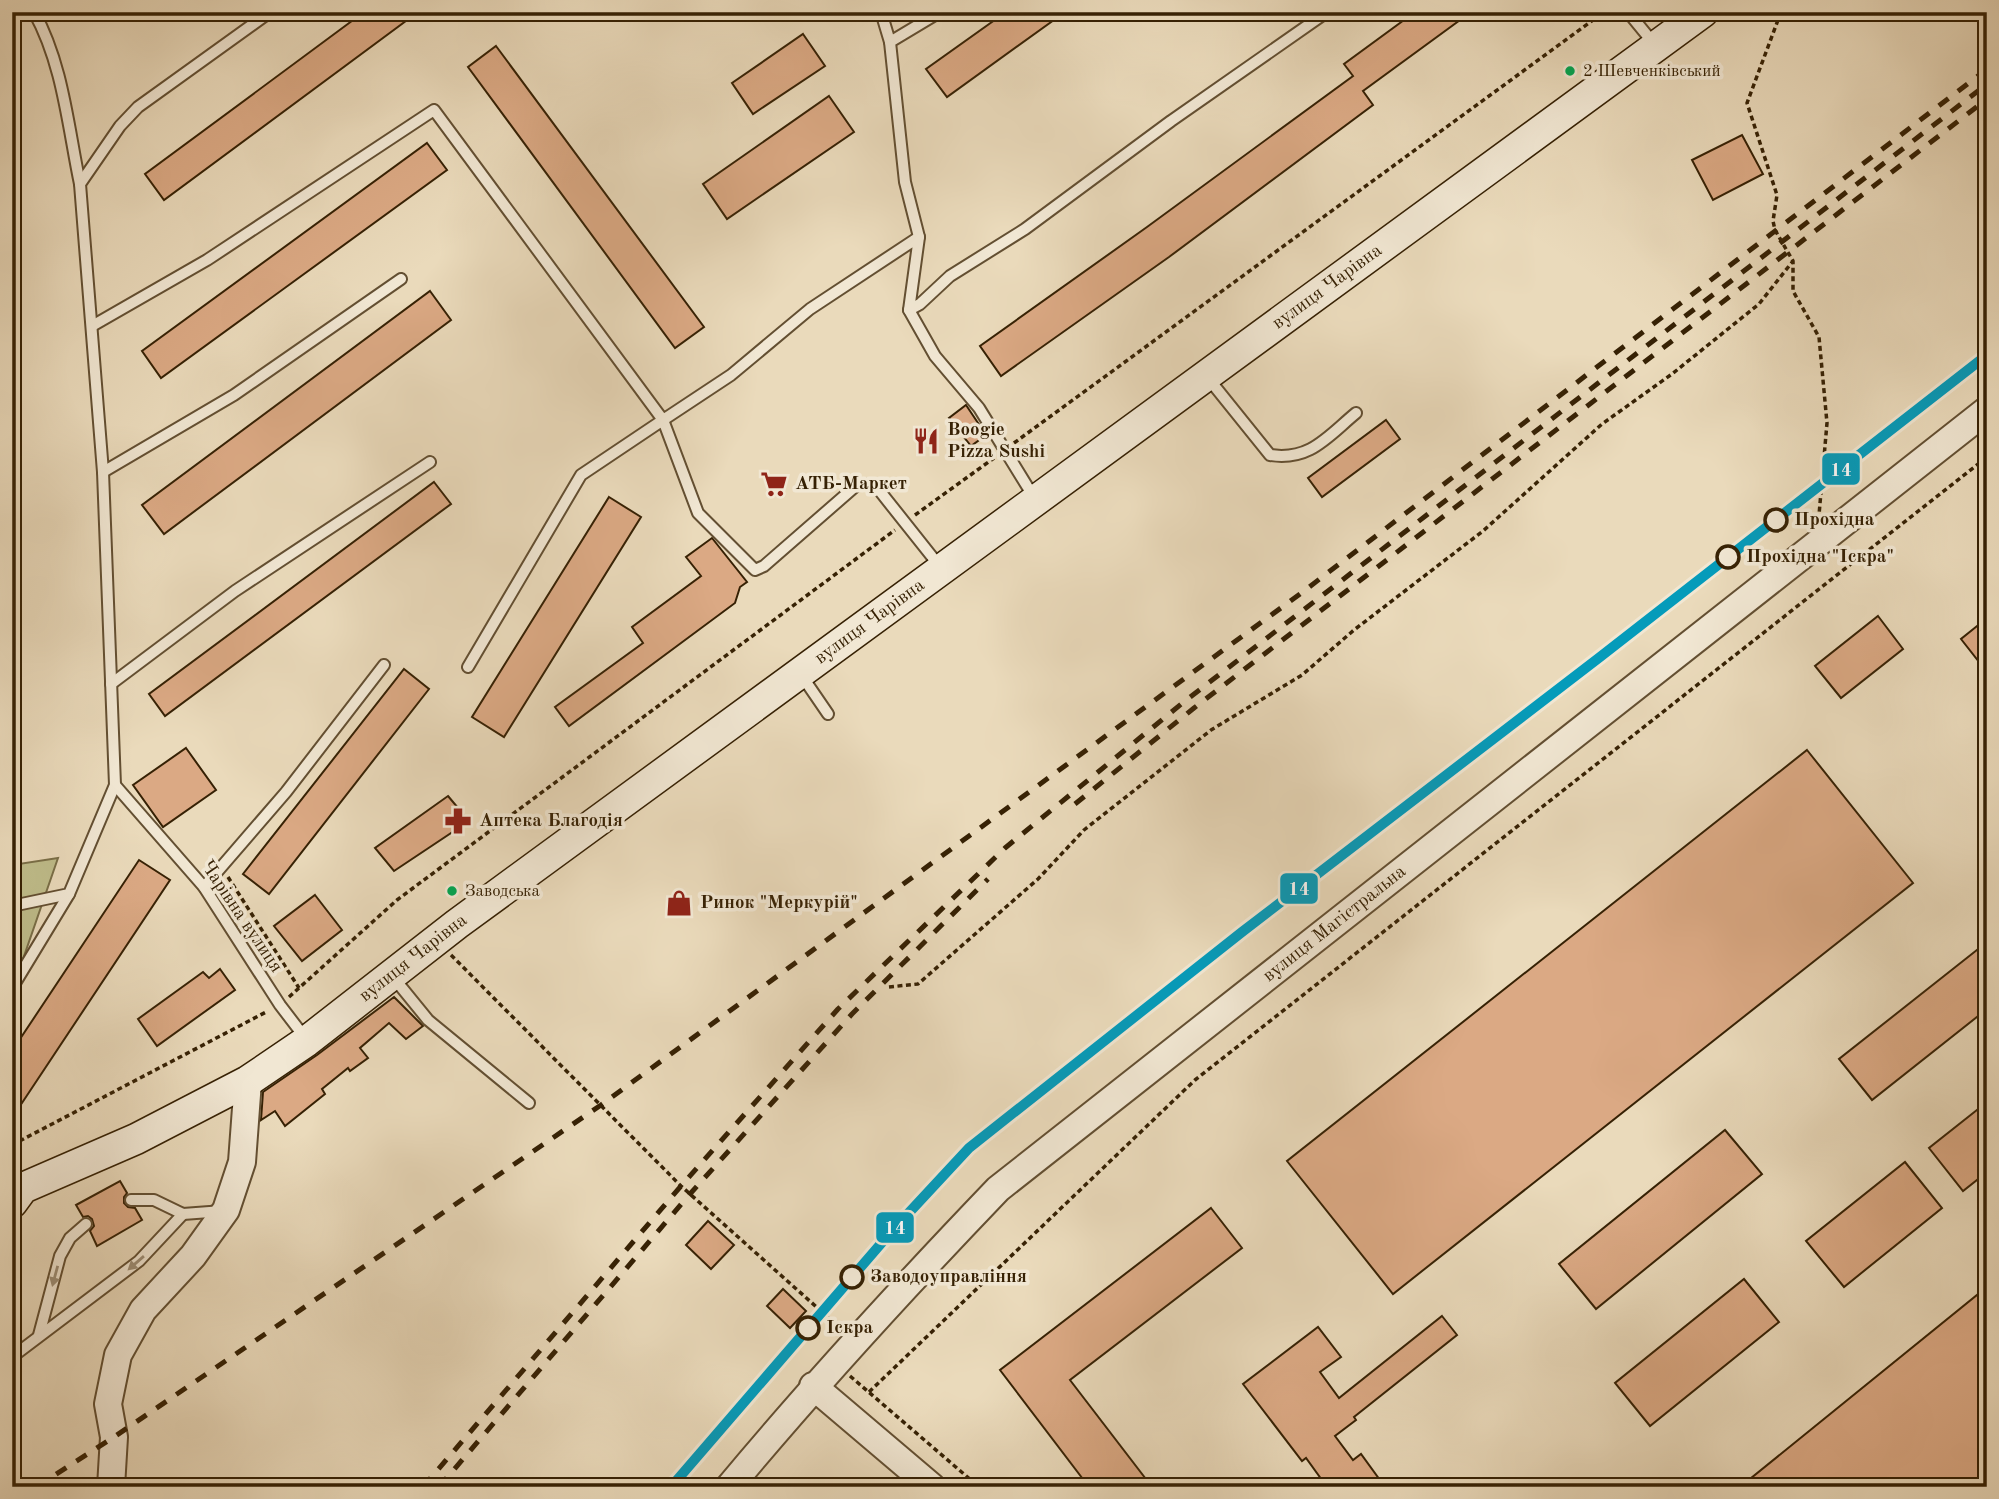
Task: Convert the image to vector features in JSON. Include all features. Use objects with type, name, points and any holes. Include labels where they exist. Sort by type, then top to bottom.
[{"type":"main road","name":"вулиця Чарівна","points":[[16,1194],[135,1139],[248,1081],[307,1041],[436,940],[1703,12]]},
{"type":"street","name":"вулиця Магістральна","points":[[729,1487],[813,1386],[998,1189],[1987,410]]},
{"type":"street","points":[[111,1487],[114,1437],[108,1404],[118,1355],[144,1310],[193,1256],[226,1210],[242,1162],[248,1081]]},
{"type":"street","points":[[813,1386],[931,1487]]},
{"type":"lane","points":[[12,988],[68,894],[115,785],[103,471],[80,184],[55,58],[46,33],[34,12]]},
{"type":"lane","points":[[80,184],[120,126],[138,107],[270,12]]},
{"type":"lane","points":[[881,12],[890,42],[905,182],[919,237],[909,310],[935,356],[979,408],[1036,500]]},
{"type":"lane","points":[[890,42],[940,12]]},
{"type":"lane","points":[[909,310],[920,304],[950,276],[1026,229],[1171,121],[1328,12]]},
{"type":"lane","points":[[1628,12],[1656,47]]},
{"type":"lane","points":[[92,327],[207,260],[434,110],[663,420],[698,513],[755,570],[764,566],[858,484],[869,484],[878,490],[942,570]]},
{"type":"lane","points":[[468,667],[581,475],[731,375],[810,309],[919,237]]},
{"type":"lane","points":[[103,471],[234,395],[401,279]]},
{"type":"lane","points":[[1206,376],[1270,455],[1287,458],[1306,453],[1356,413]]},
{"type":"lane","points":[[111,684],[235,591],[430,462]]},
{"type":"lane","points":[[204,887],[286,792],[384,665]]},
{"type":"lane","points":[[800,674],[828,714]]},
{"type":"lane","name":"Чарівна вулиця","points":[[115,785],[204,887],[280,1005],[307,1041]]},
{"type":"lane","points":[[12,906],[68,894]]},
{"type":"lane","points":[[392,975],[428,1020],[529,1102]]},
{"type":"lane","points":[[131,1200],[154,1200],[183,1214],[226,1210]]},
{"type":"lane","points":[[12,1357],[139,1261],[183,1214]]},
{"type":"lane","points":[[39,1335],[60,1256],[70,1238],[86,1224]]},
{"type":"path","points":[[12,1145],[280,1005],[397,900],[905,522],[1604,12]]},
{"type":"path","points":[[1781,12],[1747,103],[1777,195],[1773,221],[1775,230],[1793,261],[1793,291],[1819,337],[1827,423],[1819,497],[1818,541]]},
{"type":"path","points":[[889,987],[918,984],[1038,879],[1084,830],[1211,730],[1302,676],[1354,630],[1483,531],[1602,424],[1672,374],[1759,304],[1793,261]]},
{"type":"path","points":[[869,1392],[1195,1080],[1987,457]]},
{"type":"path","points":[[222,867],[299,988]]},
{"type":"path","points":[[436,940],[681,1186],[855,1340]]},
{"type":"path","points":[[835,1363],[979,1487]]},
{"type":"shaded area","points":[[58,858],[23,959],[12,979],[12,865]]},
{"type":"building","points":[[364,12],[418,12],[164,200],[145,174]]},
{"type":"building","points":[[1006,12],[1065,12],[947,97],[926,69]]},
{"type":"building","points":[[1415,12],[1471,12],[1363,91],[1373,105],[1169,257],[1001,376],[980,346],[1353,76],[1344,64]]},
{"type":"building","points":[[803,34],[825,66],[753,114],[732,83]]},
{"type":"building","points":[[496,46],[704,327],[675,348],[468,67]]},
{"type":"building","points":[[829,96],[854,132],[727,219],[703,184]]},
{"type":"building","points":[[1742,135],[1763,174],[1713,200],[1692,160]]},
{"type":"building","points":[[427,143],[447,170],[161,378],[142,351]]},
{"type":"building","points":[[430,291],[451,320],[164,534],[142,505]]},
{"type":"building","points":[[966,405],[986,435],[971,446],[949,418]]},
{"type":"building","points":[[1386,420],[1400,439],[1322,497],[1308,478]]},
{"type":"building","points":[[434,482],[451,504],[165,716],[149,694]]},
{"type":"building","points":[[609,497],[641,517],[504,737],[472,717]]},
{"type":"building","points":[[712,538],[747,582],[740,587],[735,603],[569,726],[555,707],[643,643],[632,627],[701,576],[686,557]]},
{"type":"building","points":[[1878,616],[1903,649],[1841,698],[1815,666]]},
{"type":"building","points":[[1987,618],[1987,672],[1961,639]]},
{"type":"building","points":[[404,669],[429,689],[269,894],[243,874]]},
{"type":"building","points":[[186,748],[216,790],[163,827],[133,785]]},
{"type":"building","points":[[1807,750],[1913,883],[1393,1294],[1287,1161]]},
{"type":"building","points":[[448,796],[469,821],[394,871],[375,848]]},
{"type":"building","points":[[139,860],[170,880],[12,1118],[12,1051]]},
{"type":"building","points":[[315,895],[342,930],[302,961],[274,926]]},
{"type":"building","points":[[1987,942],[1987,1009],[1872,1100],[1839,1059]]},
{"type":"building","points":[[220,969],[235,990],[157,1046],[138,1019],[203,972],[209,978]]},
{"type":"building","points":[[394,997],[423,1026],[406,1039],[389,1023],[360,1048],[368,1058],[350,1071],[348,1068],[322,1089],[325,1094],[285,1126],[275,1111],[261,1120],[263,1092]]},
{"type":"building","points":[[1987,1102],[1987,1172],[1963,1191],[1929,1148]]},
{"type":"building","points":[[1725,1130],[1762,1174],[1596,1309],[1559,1264]]},
{"type":"building","points":[[1905,1162],[1942,1208],[1844,1287],[1806,1241]]},
{"type":"building","points":[[120,1181],[127,1193],[124,1203],[135,1208],[142,1220],[97,1246],[90,1231],[94,1226],[92,1219],[83,1217],[76,1205]]},
{"type":"building","points":[[1211,1208],[1242,1248],[1070,1380],[1152,1487],[1089,1487],[1000,1370]]},
{"type":"building","points":[[708,1221],[734,1245],[711,1269],[686,1245]]},
{"type":"building","points":[[1744,1279],[1779,1322],[1650,1426],[1615,1383]]},
{"type":"building","points":[[783,1289],[806,1311],[790,1328],[767,1306]]},
{"type":"building","points":[[1977,1295],[1987,1307],[1987,1487],[1740,1487]]},
{"type":"building","points":[[1442,1316],[1457,1335],[1354,1417],[1356,1420],[1335,1436],[1353,1460],[1361,1454],[1385,1487],[1327,1487],[1306,1458],[1302,1461],[1243,1384],[1318,1327],[1341,1357],[1320,1372],[1339,1398]]},
{"type":"railway","points":[[36,1487],[114,1437],[601,1105],[1300,594],[1987,69]]},
{"type":"railway","points":[[423,1487],[681,1186],[838,1009],[1005,848],[1185,701],[1987,84]]},
{"type":"railway","points":[[1075,804],[1194,708],[1987,99]]},
{"type":"railway","points":[[439,1487],[690,1194],[852,1014],[988,879]]},
{"type":"transit line","name":"14","points":[[671,1487],[891,1232],[969,1148],[1242,932],[1987,355]]},
{"type":"place","name":"2 Шевченківський","points":[[1570,71]]},
{"type":"place","name":"Boogie Pizza Sushi","points":[[926,441]]},
{"type":"place","name":"АТБ-Маркет","points":[[774,484]]},
{"type":"place","name":"Прохідна","points":[[1776,520]]},
{"type":"place","name":"Прохідна \"Іскра\"","points":[[1728,557]]},
{"type":"place","name":"Аптека Благодія","points":[[458,821]]},
{"type":"place","name":"Заводська","points":[[452,891]]},
{"type":"place","name":"Ринок \"Меркурій\"","points":[[679,903]]},
{"type":"place","name":"Заводоуправління","points":[[852,1277]]},
{"type":"place","name":"Іскра","points":[[808,1328]]}]
